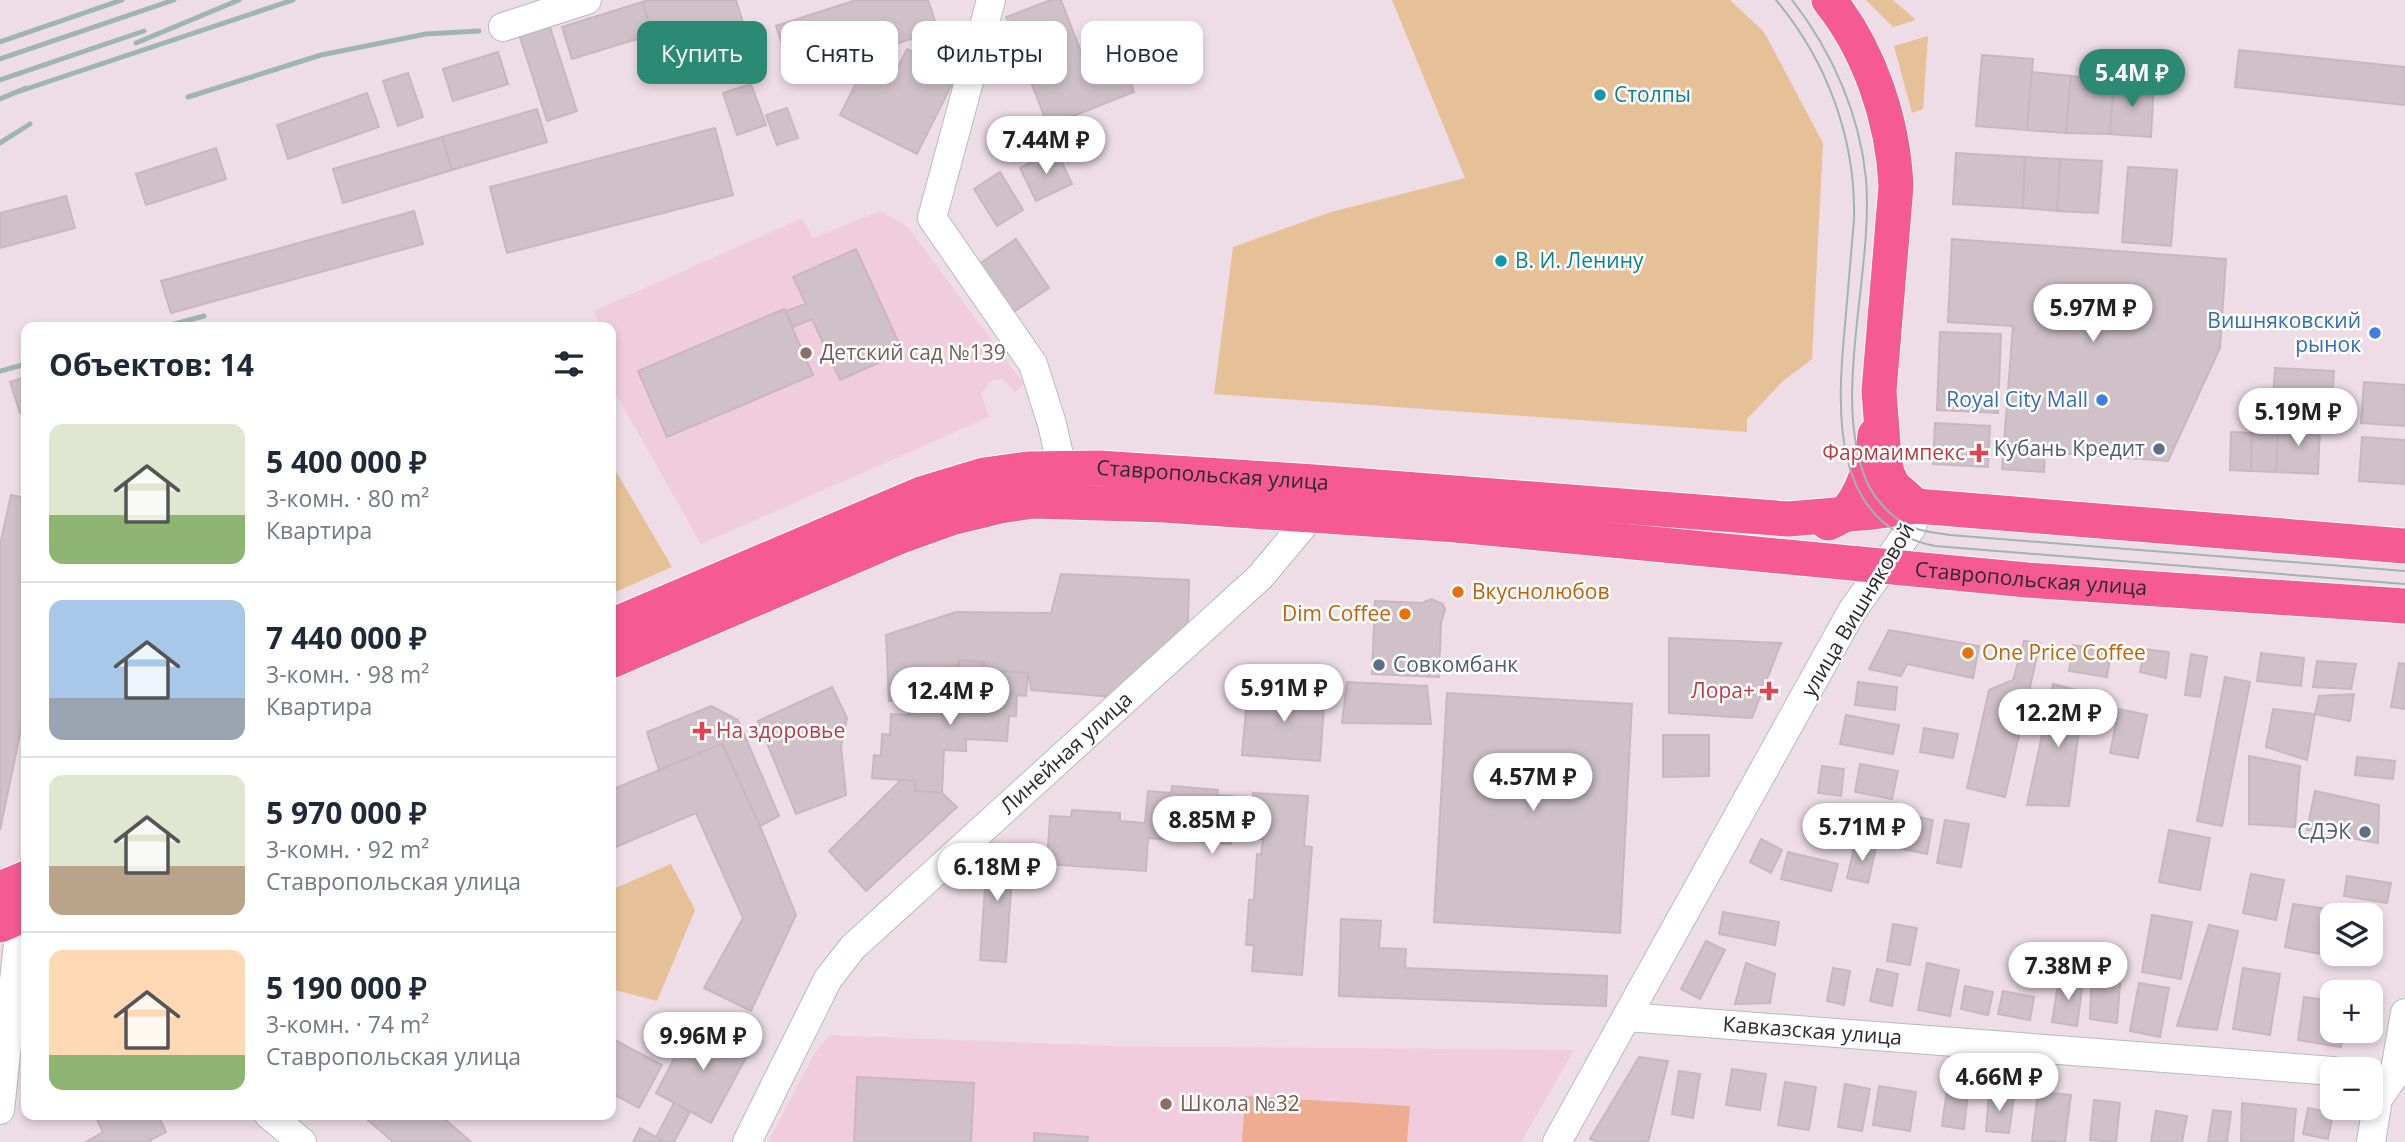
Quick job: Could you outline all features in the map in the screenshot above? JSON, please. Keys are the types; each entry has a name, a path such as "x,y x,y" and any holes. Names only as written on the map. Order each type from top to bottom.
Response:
{"main road":[{"name":"улица Вишняковой","path":"1829,0 1841,15 1874,82 1885,115 1894,158 1896,186 1879,391 1887,472 1893,486 1916,506"},
{"path":"1843,515 1854,501 1871,458 1879,391"},
{"name":"Ставропольская улица","path":"616,624 921,494 984,475 1028,469 1113,469 1314,482 1788,519 1916,506 2405,546"},
{"name":"Ставропольская улица","path":"616,659 901,536 951,518 1033,501 1312,515 1574,535 1885,568 2405,606"},
{"name":"Ставропольская улица","path":"1574,535 1727,537 1788,534 1824,525 1843,515"}],"street":[{"path":"503,27 586,0"},
{"path":"991,0 932,218 1033,364 1052,424 1062,468"},
{"name":"улица Вишняковой","path":"1558,1142 1852,611 1912,527 1916,506"},
{"name":"Линейная улица","path":"747,1142 828,979 853,947 1260,577 1312,515"},
{"path":"0,1110 15,905"},
{"path":"2371,1142 2378,1099 2390,1075 2405,1013"},
{"name":"Кавказская улица","path":"1628,1017 2320,1070"},
{"path":"275,1120 302,1142"}],"shaded area":[{"path":"1392,0 1730,0 1764,32 1823,143 1812,359 1783,381 1747,419 1747,432 1214,394 1233,247 1331,212 1465,178"},
{"path":"1866,0 1893,0 1916,20 1893,27"},
{"path":"1928,36 1923,109 1912,113 1894,46"},
{"name":"Детский сад №139","path":"880,211 908,227 1024,384 1015,392 1003,379 991,381 981,393 989,417 701,544 616,394 616,322 598,322 594,311 802,218 813,238"},
{"path":"616,472 672,567 616,592"},
{"path":"671,864 695,910 657,1001 616,990 616,888"},
{"name":"Школа №32","path":"830,1035 1109,1046 1574,1050 1521,1142 768,1142 816,1051"},
{"path":"1245,1096 1410,1106 1407,1142 1242,1142"}],"building":[{"path":"736,0 742,21 648,21 642,2"},
{"path":"856,0 928,0 935,21 912,21 912,39 898,43 898,21 791,21"},
{"path":"1051,0 1061,0 1081,52 1081,84 1131,84 1134,92 1048,126 1032,84 1067,84 1067,21 1008,21 1006,17"},
{"path":"642,2 649,21 637,21 637,39 572,59 562,27"},
{"path":"549,24 577,111 547,121 519,34"},
{"path":"781,24 781,41 776,26"},
{"path":"907,49 912,52 912,84 952,84 917,154 840,115 856,84 898,84 898,67"},
{"path":"2239,50 2405,67 2405,105 2235,87"},
{"path":"498,52 508,84 453,101 443,69"},
{"path":"1982,55 2033,59 2027,130 1976,126"},
{"path":"2032,72 2071,76 2066,133 2027,130"},
{"path":"408,73 423,117 398,126 383,81"},
{"path":"2071,76 2114,81 2110,134 2066,133"},
{"path":"2114,81 2154,83 2151,137 2110,134"},
{"path":"751,84 766,125 737,135 723,93"},
{"path":"367,93 379,127 288,159 277,125"},
{"path":"787,108 798,138 777,145 766,115"},
{"path":"537,109 547,142 452,170 442,137"},
{"path":"715,128 733,195 507,253 490,187"},
{"path":"442,137 452,170 343,203 333,169"},
{"path":"216,148 226,179 146,205 136,174"},
{"path":"1056,150 1072,184 1036,201 1020,168"},
{"path":"1956,153 2025,157 2023,208 1953,204"},
{"path":"2025,157 2060,159 2057,211 2023,208"},
{"path":"2060,159 2102,161 2098,213 2057,211"},
{"path":"2128,167 2177,170 2171,246 2122,242"},
{"path":"1000,172 1023,210 997,226 974,189"},
{"path":"66,196 75,228 0,248 0,213"},
{"path":"414,211 423,244 171,313 161,281"},
{"path":"1016,239 1049,288 1009,315 976,266"},
{"name":"Royal City Mall","path":"1952,239 2226,259 2220,348 2168,461 2045,452 2044,472 2002,469 2013,326 1948,322"},
{"path":"856,249 903,352 840,380 812,319 793,327 786,311 806,304 793,277"},
{"path":"784,309 813,375 667,437 638,371"},
{"path":"1940,332 2001,334 1998,413 1937,410"},
{"path":"2275,368 2334,371 2331,418 2272,415"},
{"path":"21,379 21,413 20,413 10,382"},
{"path":"2364,382 2405,385 2405,426 2361,423"},
{"path":"1935,423 1990,426 1988,467 1933,464"},
{"path":"2278,423 2320,425 2318,474 2276,472"},
{"path":"2231,432 2252,433 2251,471 2230,470"},
{"path":"2252,433 2278,433 2276,472 2251,471"},
{"path":"2362,437 2405,440 2405,484 2359,481"},
{"path":"11,495 21,497 21,729 0,830 0,545"},
{"path":"1061,574 1189,580 1188,623 1113,697 1031,690 1028,673 983,670 984,662 959,660 956,689 889,701 886,635 956,612 1051,613"},
{"path":"1431,599 1443,604 1445,610 1441,623 1439,677 1372,674 1375,601 1422,603"},
{"path":"1889,630 1979,646 1973,678 1907,664 1901,676 1869,669"},
{"path":"1669,638 1781,643 1752,718 1669,713"},
{"path":"2024,641 2040,643 2005,797 1967,788 1989,690 2013,680"},
{"path":"2073,645 2111,651 2107,677 2069,671"},
{"path":"2144,649 2169,652 2166,678 2140,672"},
{"path":"2261,653 2304,658 2301,686 2257,681"},
{"path":"2191,654 2207,657 2200,697 2185,695"},
{"path":"959,660 984,662 983,670 1028,673 1026,696 1017,695 1016,716 1009,716 1007,741 966,739 966,751 944,750 942,793 915,791 915,781 872,778 874,755 881,756 882,734 890,735 891,714 909,715 909,710 933,712 933,707 963,708 964,690 956,689"},
{"path":"2317,661 2356,664 2351,689 2313,687"},
{"path":"2399,663 2405,664 2405,709 2391,707"},
{"path":"2225,677 2250,682 2222,826 2197,821"},
{"path":"1347,682 1427,686 1431,724 1342,723"},
{"path":"1858,682 1897,687 1895,710 1855,705"},
{"path":"2053,684 2084,692 2069,806 2027,805"},
{"path":"832,687 847,718 841,747 846,795 796,814 758,721"},
{"path":"1248,687 1325,693 1320,761 1242,755"},
{"path":"1447,693 1632,704 1620,933 1434,922"},
{"path":"2354,694 2350,721 2315,714 2319,696"},
{"path":"711,706 738,720 779,816 760,826 722,744 659,770 647,732"},
{"path":"2119,709 2147,715 2138,758 2110,753"},
{"path":"2273,709 2315,714 2307,760 2266,747"},
{"path":"1846,715 1899,725 1893,754 1840,744"},
{"path":"1924,728 1958,734 1953,758 1920,752"},
{"path":"1663,735 1709,735 1709,776 1663,777"},
{"path":"722,744 760,826 796,915 751,1011 704,988 743,918 696,813 616,847 616,788"},
{"path":"2249,756 2300,766 2295,827 2249,824"},
{"path":"2357,757 2395,761 2393,779 2355,775"},
{"path":"1860,764 1898,771 1892,799 1855,792"},
{"path":"1822,766 1844,769 1841,796 1818,793"},
{"path":"901,780 915,781 915,791 942,793 957,807 866,891 829,851"},
{"path":"1172,786 1218,790 1217,795 1253,798 1253,793 1308,796 1304,846 1312,847 1302,975 1252,971 1254,945 1246,945 1249,900 1254,900 1257,854 1261,855 1263,839 1232,836 1231,844 1148,838 1146,871 1047,864 1050,816 1071,817 1072,810 1120,813 1120,821 1145,823 1148,791 1171,793"},
{"path":"2315,791 2379,805 2378,843 2307,830"},
{"path":"1900,813 1933,820 1927,854 1893,847"},
{"path":"1945,820 1969,824 1961,867 1937,863"},
{"path":"2169,830 2210,838 2200,890 2159,882"},
{"path":"1761,839 1782,850 1771,873 1750,862"},
{"path":"1855,844 1876,848 1868,883 1847,878"},
{"path":"988,845 1014,847 1006,962 980,960"},
{"path":"1788,852 1838,864 1831,891 1781,879"},
{"path":"2251,874 2284,880 2276,920 2243,913"},
{"path":"2347,876 2391,883 2387,903 2344,896"},
{"path":"2293,904 2320,908 2320,954 2285,947"},
{"path":"1723,912 1779,922 1775,945 1719,934"},
{"path":"2152,915 2192,922 2181,979 2142,972"},
{"path":"1341,919 1381,921 1379,948 1406,949 1405,968 1607,976 1606,1006 1339,996"},
{"path":"1893,924 1917,928 1910,965 1887,961"},
{"path":"2209,925 2238,931 2217,1030 2177,1026"},
{"path":"1706,941 1725,950 1700,999 1681,989"},
{"path":"1746,963 1775,974 1770,1003 1735,1004"},
{"path":"1927,963 1959,970 1950,1016 1918,1010"},
{"path":"2092,967 2121,972 2117,1023 2090,1019"},
{"path":"1833,968 1850,971 1844,1005 1827,1001"},
{"path":"2243,968 2280,974 2270,1035 2233,1029"},
{"path":"1877,969 1898,974 1892,1006 1870,1001"},
{"path":"2059,978 2083,982 2077,1026 2052,1022"},
{"path":"2139,983 2169,988 2160,1037 2130,1031"},
{"path":"1965,986 1993,992 1988,1015 1961,1009"},
{"path":"2003,991 2034,997 2030,1020 1998,1014"},
{"path":"2304,997 2320,999 2320,1043 2342,1043 2341,1047 2298,1040"},
{"path":"694,1021 750,1050 711,1123 656,1093"},
{"path":"616,1041 662,1065 639,1108 616,1096"},
{"path":"1639,1057 1668,1061 1648,1142 1599,1142 1590,1139"},
{"path":"1732,1069 1766,1074 1760,1110 1726,1105"},
{"path":"1679,1071 1700,1074 1693,1118 1672,1114"},
{"path":"857,1077 974,1083 971,1142 854,1142"},
{"path":"1785,1082 1816,1087 1809,1130 1778,1125"},
{"path":"1845,1084 1870,1089 1862,1131 1838,1127"},
{"path":"1879,1086 1916,1092 1910,1131 1873,1125"},
{"path":"1947,1090 1968,1092 1964,1129 1942,1126"},
{"path":"2038,1092 2071,1095 2065,1142 2032,1141"},
{"path":"1989,1093 2014,1097 2009,1133 1986,1131"},
{"path":"2094,1100 2120,1103 2116,1142 2090,1140"},
{"path":"674,1103 690,1112 674,1142 665,1142 656,1137"},
{"path":"2242,1103 2296,1109 2293,1142 2241,1142"},
{"path":"2308,1108 2320,1110 2320,1120 2332,1120 2328,1139 2303,1134"},
{"path":"2213,1110 2231,1112 2227,1142 2208,1142"},
{"path":"2156,1111 2187,1116 2182,1142 2151,1142"},
{"path":"97,1120 160,1120 166,1132 150,1140 151,1142 86,1142 103,1132"},
{"path":"368,1120 446,1120 471,1142 393,1142"},
{"path":"640,1128 656,1137 665,1142 633,1142"},
{"path":"1034,1133 1088,1137 1087,1142 1034,1142"}],"tram line":[{"path":"1776,0 1794,24 1824,75 1844,131 1850,160 1854,219 1842,358 1842,426 1847,459 1858,489 1875,514 1900,534 1935,546 2405,584"},
{"path":"1792,0 1820,40 1842,85 1858,131 1863,155 1867,215 1852,410 1856,446 1866,480 1878,501 1902,522 1914,528 1950,535 2405,571"}],"railway":[{"path":"0,42 122,0"},
{"path":"0,59 174,0"},
{"path":"136,43 239,0"},
{"path":"17,92 293,0"},
{"path":"0,80 144,31"},
{"path":"188,97 321,55 426,34 479,31"},
{"path":"0,99 26,88"},
{"path":"0,143 30,124"},
{"path":"182,322 204,316"},
{"path":"0,371 21,365"}],"place":[{"name":"Столпы","path":"1600,95"},
{"name":"В. И. Ленину","path":"1501,261"},
{"name":"Вишняковский рынок","path":"2375,333"},
{"name":"Детский сад №139","path":"806,353"},
{"name":"Royal City Mall","path":"2102,400"},
{"name":"Кубань Кредит","path":"2159,449"},
{"name":"Фармаимпекс","path":"1979,453"},
{"name":"Вкуснолюбов","path":"1458,592"},
{"name":"Dim Coffee","path":"1405,614"},
{"name":"One Price Coffee","path":"1968,653"},
{"name":"Совкомбанк","path":"1379,665"},
{"name":"Лора+","path":"1769,691"},
{"name":"На здоровье","path":"702,731"},
{"name":"СДЭК","path":"2365,832"},
{"name":"Школа №32","path":"1166,1104"}]}
